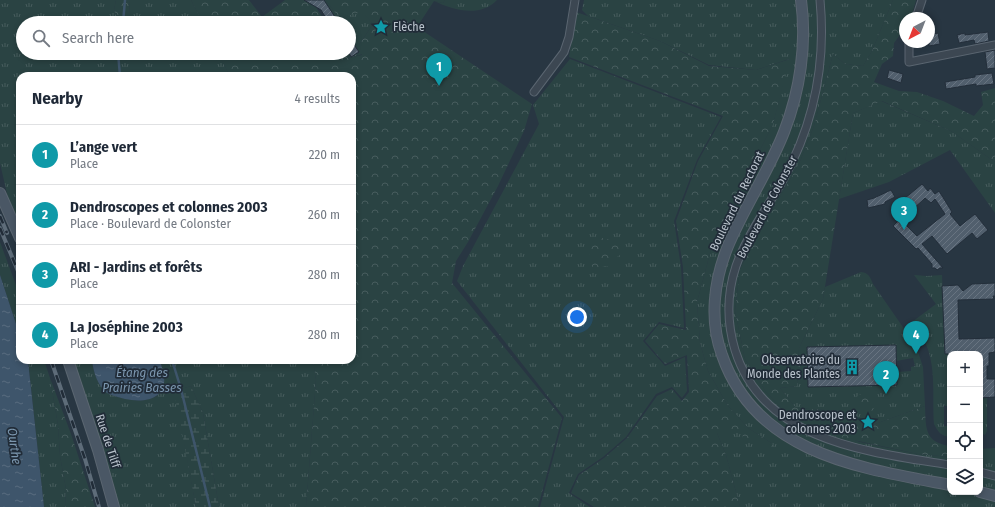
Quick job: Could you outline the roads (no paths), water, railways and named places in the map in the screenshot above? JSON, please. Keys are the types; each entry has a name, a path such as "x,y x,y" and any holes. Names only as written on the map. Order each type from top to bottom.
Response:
{"main road":[{"name":"Boulevard du Rectorat","path":"800,0 803,32 802,55 800,73 790,114 774,153 732,235 719,272 714,311 720,350 732,380 751,406 774,427 790,438 822,454 867,469 947,484"},
{"path":"0,187 2,196 16,229"},
{"name":"Rue de Tilff","path":"69,364 98,450 114,507"},
{"path":"983,493 995,496"}],"street":[{"path":"534,92 564,52 569,36 575,0"},
{"name":"Boulevard de Colonster","path":"820,0 822,23 821,52 814,104 800,144 791,164 746,244 736,266 731,285 729,314 737,357 743,370 758,393 774,409 800,427 819,437 845,445 898,457 947,465"},
{"path":"918,12 922,0"},
{"path":"908,48 909,62 995,45"},
{"path":"983,473 995,476"}],"water":[{"name":"Ourthe","path":"0,275 16,324 16,364 28,364 44,507 0,507"},
{"name":"Étang des Prairies Basses","path":"93,364 161,364 164,375 164,383 162,390 153,398 146,400 125,399 107,393 101,387"}],"waterway":[{"path":"124,16 125,0"},
{"path":"119,60 120,72"},
{"path":"173,364 181,389 210,507"}],"railway":[{"path":"0,216 7,233"},
{"path":"0,228 16,266"},
{"path":"52,364 85,459 99,507"}],"place":[{"name":"Flèche","path":"381,27"},
{"name":"L’ange vert","path":"439,86"},
{"name":"ARI - Jardins et forêts","path":"904,230"},
{"name":"La Joséphine 2003","path":"916,354"},
{"name":"Observatoire du Monde des Plantes","path":"852,367"},
{"name":"Dendroscopes et colonnes 2003","path":"886,394"},
{"name":"Dendroscope et colonnes 2003","path":"868,422"}]}
